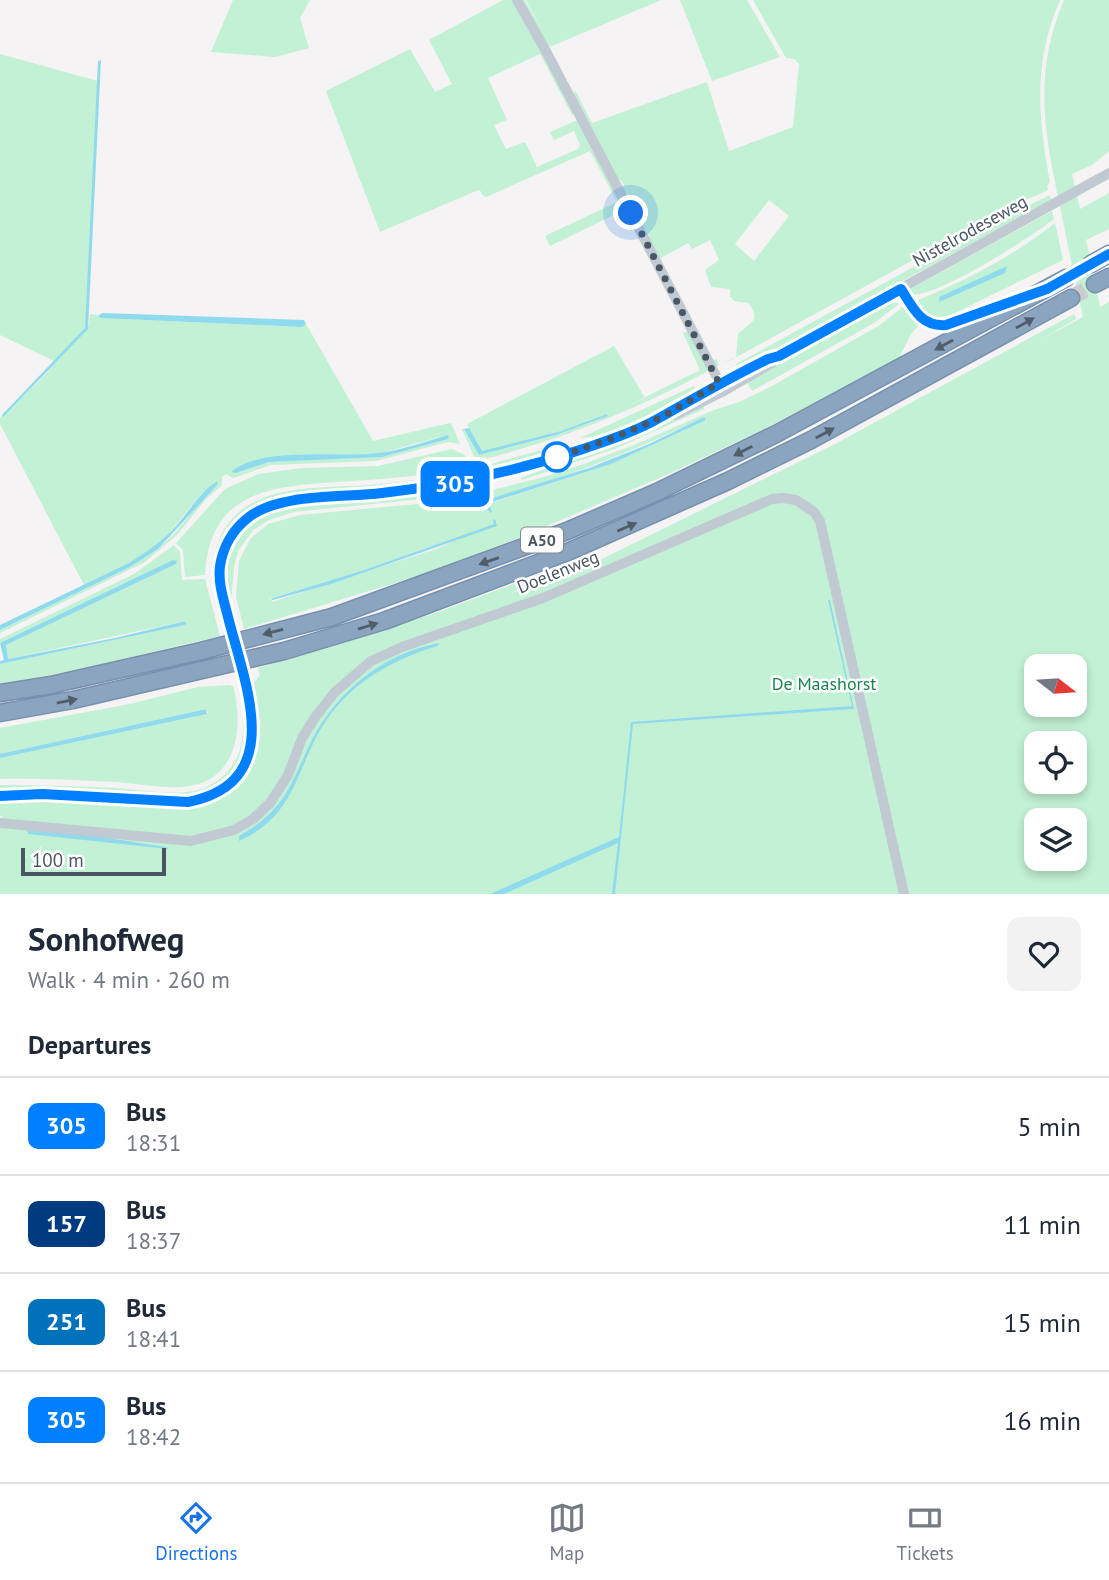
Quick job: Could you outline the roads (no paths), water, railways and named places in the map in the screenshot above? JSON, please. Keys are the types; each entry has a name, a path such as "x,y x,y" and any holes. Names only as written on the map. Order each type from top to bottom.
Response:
{"highway":[{"path":"1091,264 1109,254"},
{"name":"A50","path":"0,694 201,651 332,617 555,536 754,446 1066,278"},
{"name":"A50","path":"0,713 110,692 284,651 384,621 570,551 729,481 811,440 1070,298"}],"street":[{"path":"517,0 547,52 722,387"},
{"name":"Nistelrodeseweg","path":"0,796 42,794 188,802 207,798 229,785 247,761 254,732 251,705 220,582 222,557 236,529 259,510 289,501 444,485 514,470 674,415 722,387 770,365 779,356 1109,173"},
{"name":"Doelenweg","path":"0,823 191,841 234,830 253,819 270,803 288,775 302,738 316,716 335,692 371,661 402,646 543,598 760,503 783,498 805,505 820,521 904,894"}],"water":[{"path":"101,60 88,329 3,417 85,328 98,61"},
{"path":"1007,266 1005,273 939,302 939,297"},
{"path":"102,313 304,320 306,324 302,327 101,318 98,316"},
{"path":"607,414 608,416 556,435 479,455 464,429 469,428 482,451 561,431"},
{"path":"704,417 706,420 611,464 489,503 490,513 485,505 453,510 589,468 649,444"},
{"path":"447,435 448,439 382,457 269,462 236,473 231,472 244,464 261,459 379,453"},
{"path":"217,481 218,484 158,549 130,567 0,630 0,625 129,563 148,550 171,531 200,496"},
{"path":"495,519 497,526 331,584 269,601 494,524"},
{"path":"173,560 177,561 176,564 6,645 8,659 181,622 186,622 185,625 0,664 0,661 4,660 0,643"},
{"path":"828,600 854,709 633,724 615,894 612,894 618,843 504,894 490,894 619,837 631,722 852,706"},
{"path":"440,643 390,665 350,693 328,718 317,736 285,803 259,830 239,841 239,836 265,818 282,800 317,730 344,695 378,667 398,656"},
{"path":"206,710 207,714 0,758 0,754"},
{"path":"27,830 89,835 168,849 28,834"}],"tunnel":[{"path":"1066,278 1091,264"},
{"path":"1071,298 1095,284"}],"park label":[{"name":"De Maashorst","path":"824,684"}]}
